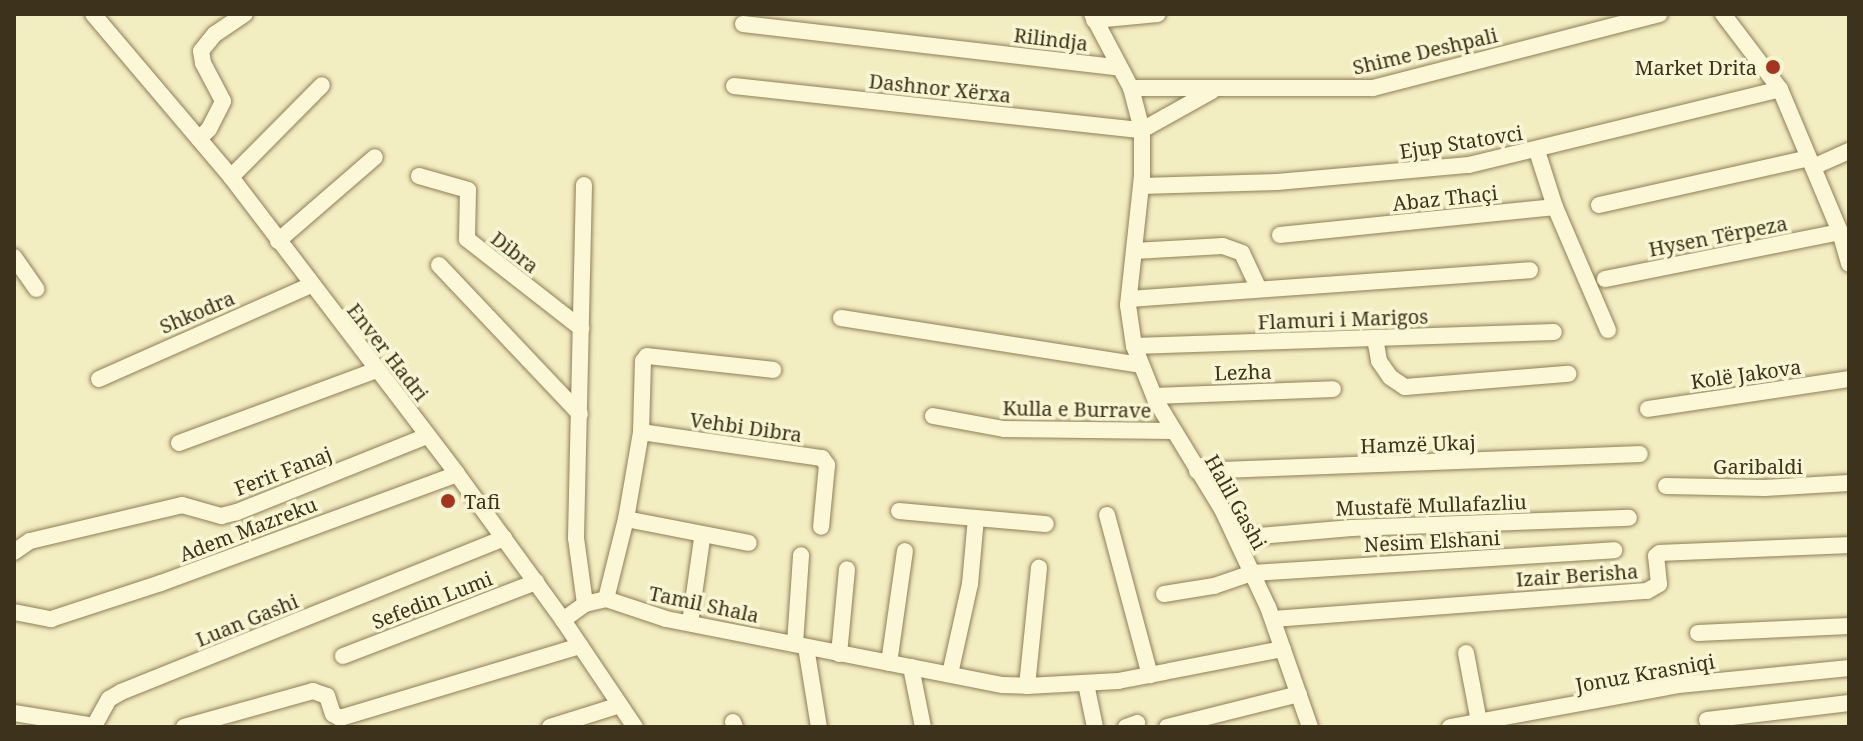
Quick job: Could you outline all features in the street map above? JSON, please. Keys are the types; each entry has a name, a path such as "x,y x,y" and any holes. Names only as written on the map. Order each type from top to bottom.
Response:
{"street":[{"name":"Enver Hadri","path":"93,14 231,177 457,474 563,620 635,727"},
{"path":"199,139 215,119 223,101 203,63 201,51 215,34 245,14"},
{"path":"1093,17 1158,14"},
{"name":"Shime Deshpali","path":"1131,88 1213,91 1373,88 1660,14"},
{"path":"1723,14 1780,89 1840,232 1849,264"},
{"name":"Halil Gashi","path":"1093,17 1117,67 1131,88 1142,130 1141,186 1129,299 1134,346 1154,396 1236,538 1273,619 1310,727"},
{"name":"Rilindja","path":"743,24 1117,67"},
{"path":"231,177 322,85"},
{"name":"Dashnor Xërxa","path":"734,86 1142,130"},
{"name":"Ejup Statovci","path":"1141,186 1183,187 1469,165 1537,151 1780,89"},
{"path":"1142,130 1213,91"},
{"path":"1537,151 1555,207 1608,330"},
{"path":"1599,205 1811,162 1849,151"},
{"path":"278,241 375,157"},
{"name":"Dibra","path":"419,176 468,190 467,239 581,328"},
{"path":"584,185 576,538 585,604"},
{"name":"Abaz Thaçi","path":"1280,235 1555,207"},
{"name":"Hysen Tërpeza","path":"1605,279 1840,232"},
{"path":"1134,251 1223,246 1242,253 1258,288"},
{"path":"14,257 36,289"},
{"path":"439,265 580,414"},
{"path":"1129,299 1530,270"},
{"name":"Shkodra","path":"99,379 138,359 311,285"},
{"path":"841,318 1140,365"},
{"name":"Flamuri i Marigos","path":"1134,346 1554,332"},
{"path":"1375,338 1379,361 1390,377 1405,387 1568,374"},
{"path":"563,620 585,604 606,599 626,519 641,432 643,361 647,356 773,370"},
{"path":"179,443 376,370"},
{"name":"Kolë Jakova","path":"1648,409 1849,379"},
{"name":"Lezha","path":"1154,396 1333,389"},
{"name":"Kulla e Burrave","path":"933,416 1004,429 1173,431"},
{"name":"Vehbi Dibra","path":"641,432 822,458 827,465 821,527"},
{"name":"Ferit Fanaj","path":"14,552 30,541 182,505 221,516 237,512 427,436"},
{"name":"Hamzë Ukaj","path":"1197,471 1640,454"},
{"name":"Adem Mazreku","path":"14,612 51,619 161,583 457,474"},
{"name":"Garibaldi","path":"1666,486 1765,488 1849,483"},
{"path":"899,511 1046,524"},
{"path":"1107,515 1150,675"},
{"path":"950,674 970,584 976,518"},
{"name":"Mustafë Mullafazliu","path":"1236,538 1325,529 1629,518"},
{"path":"626,519 749,543"},
{"name":"Luan Gashi","path":"14,713 94,726 109,699 121,692 504,538"},
{"path":"690,623 702,539"},
{"name":"Izair Berisha","path":"1273,619 1647,591 1659,584 1656,556 1660,553 1849,545"},
{"name":"Nesim Elshani","path":"1164,594 1214,586 1252,573 1614,550"},
{"path":"889,663 905,551"},
{"path":"801,555 801,646 819,727"},
{"path":"1027,686 1039,568"},
{"path":"839,654 847,569"},
{"name":"Sefedin Lumi","path":"343,656 536,582"},
{"name":"Tamil Shala","path":"606,599 637,611 839,654 1027,686 1086,684 1150,675 1283,649"},
{"path":"1698,633 1849,626"},
{"path":"184,727 313,691 327,696 333,714 340,718 580,646"},
{"path":"1466,653 1479,722"},
{"path":"911,667 923,727"},
{"name":"Jonuz Krasniqi","path":"1450,727 1679,685 1849,668"},
{"path":"1086,684 1095,727"},
{"path":"1167,727 1299,694"},
{"path":"1707,720 1849,703"},
{"path":"550,727 620,705"}],"place":[{"name":"Market Drita","path":"1773,67"},
{"name":"Tafi","path":"448,501"}]}
